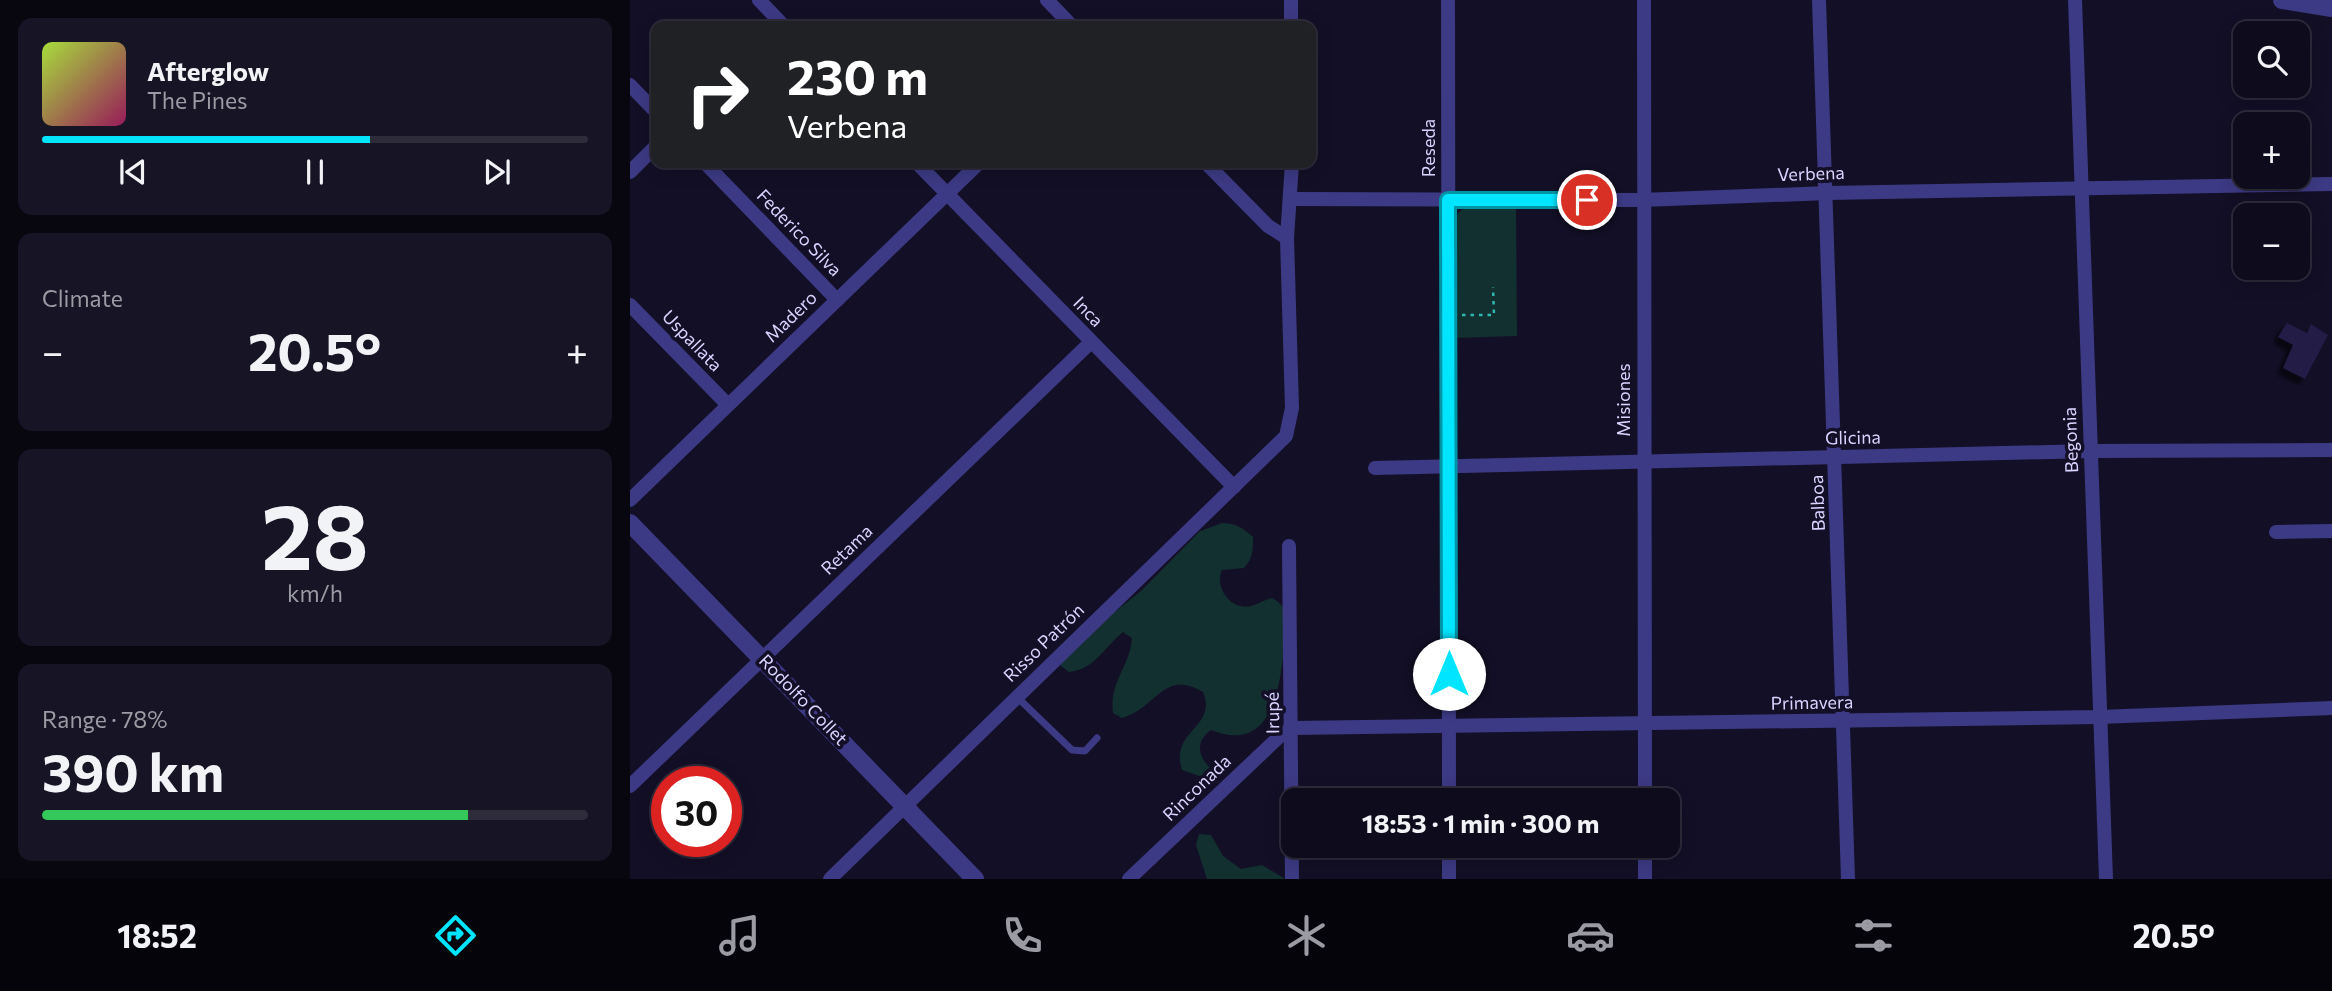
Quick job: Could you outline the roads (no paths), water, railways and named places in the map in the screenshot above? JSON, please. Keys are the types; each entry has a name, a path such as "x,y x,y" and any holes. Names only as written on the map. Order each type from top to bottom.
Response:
{"street":[{"path":"759,0 778,21"},
{"path":"1047,0 1067,21"},
{"path":"1291,0 1291,21"},
{"name":"Reseda","path":"1448,0 1449,788"},
{"name":"Misiones","path":"1644,0 1644,788"},
{"name":"Balboa","path":"1819,0 1828,193 1848,879"},
{"name":"Begonia","path":"2075,0 2106,879"},
{"path":"2282,0 2332,8"},
{"path":"630,85 651,107"},
{"path":"630,172 651,151"},
{"name":"Federico Silva","path":"710,168 837,300"},
{"name":"Inca","path":"922,168 1234,487"},
{"name":"Madero","path":"630,500 974,168"},
{"path":"1211,168 1268,226 1287,238 1292,199 1292,168"},
{"name":"Verbena","path":"1292,199 1642,200 1828,193 2332,184"},
{"name":"Risso Patrón","path":"830,879 1286,436 1292,408 1287,238"},
{"name":"Uspallata","path":"630,305 727,404"},
{"name":"Retama","path":"630,786 1091,342"},
{"name":"Glicina","path":"1375,468 2090,451 2332,450"},
{"name":"Rodolfo Collet","path":"630,523 763,657 975,879"},
{"path":"2276,532 2332,531"},
{"name":"Irupé","path":"1289,546 1292,879"},
{"name":"Primavera","path":"1292,728 1843,722 2099,717 2332,708"},
{"name":"Rinconada","path":"1129,879 1281,735 1292,728"},
{"path":"1448,858 1448,879"},
{"path":"1645,858 1645,879"}],"lane":[{"path":"1017,696 1072,750 1085,751 1097,738"}]}
